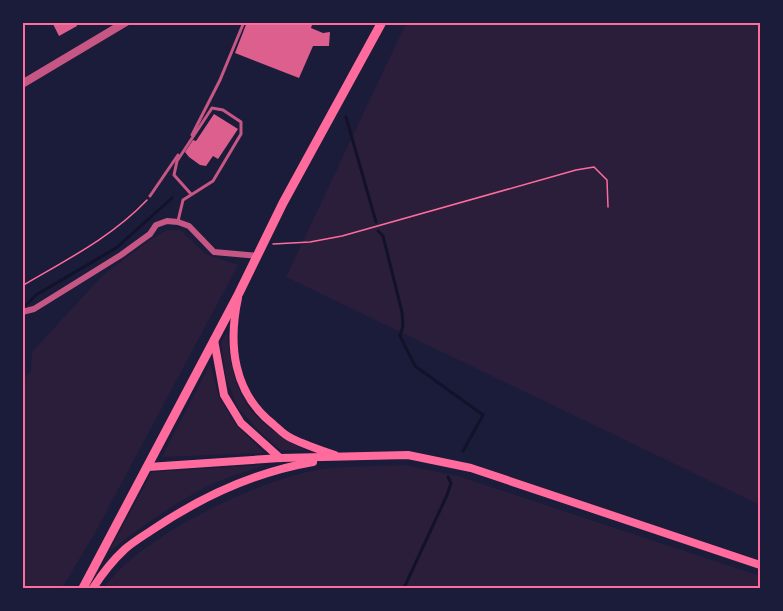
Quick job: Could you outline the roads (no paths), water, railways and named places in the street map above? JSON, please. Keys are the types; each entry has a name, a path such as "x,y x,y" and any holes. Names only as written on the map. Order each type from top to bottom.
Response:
{"main road":[{"path":"82,588 148,467 258,256 283,203 382,22"},
{"path":"239,292 233,322 233,350 238,377 248,397 264,418 289,437 341,457"},
{"path":"213,340 224,395 241,423 280,458"},
{"path":"148,467 280,458 408,455 471,468 760,565"},
{"path":"93,588 104,571 126,548 224,489 290,466 341,457"}],"street":[{"path":"22,84 121,24"},
{"path":"22,312 34,309 121,255 150,234 156,225 167,221 189,226 214,252 258,256"}],"lane":[{"path":"150,196 192,134 220,80 244,22"},
{"path":"178,222 183,200 213,181 241,134 240,122 223,110 212,108 177,161 174,176 191,194"}],"waterway":[{"path":"346,117 376,222"},
{"path":"24,307 36,295 116,248 172,198"},
{"path":"378,231 383,236 402,312 403,326 400,336 415,366 483,415 463,451"},
{"path":"404,588 447,495 451,483 448,477"}]}
